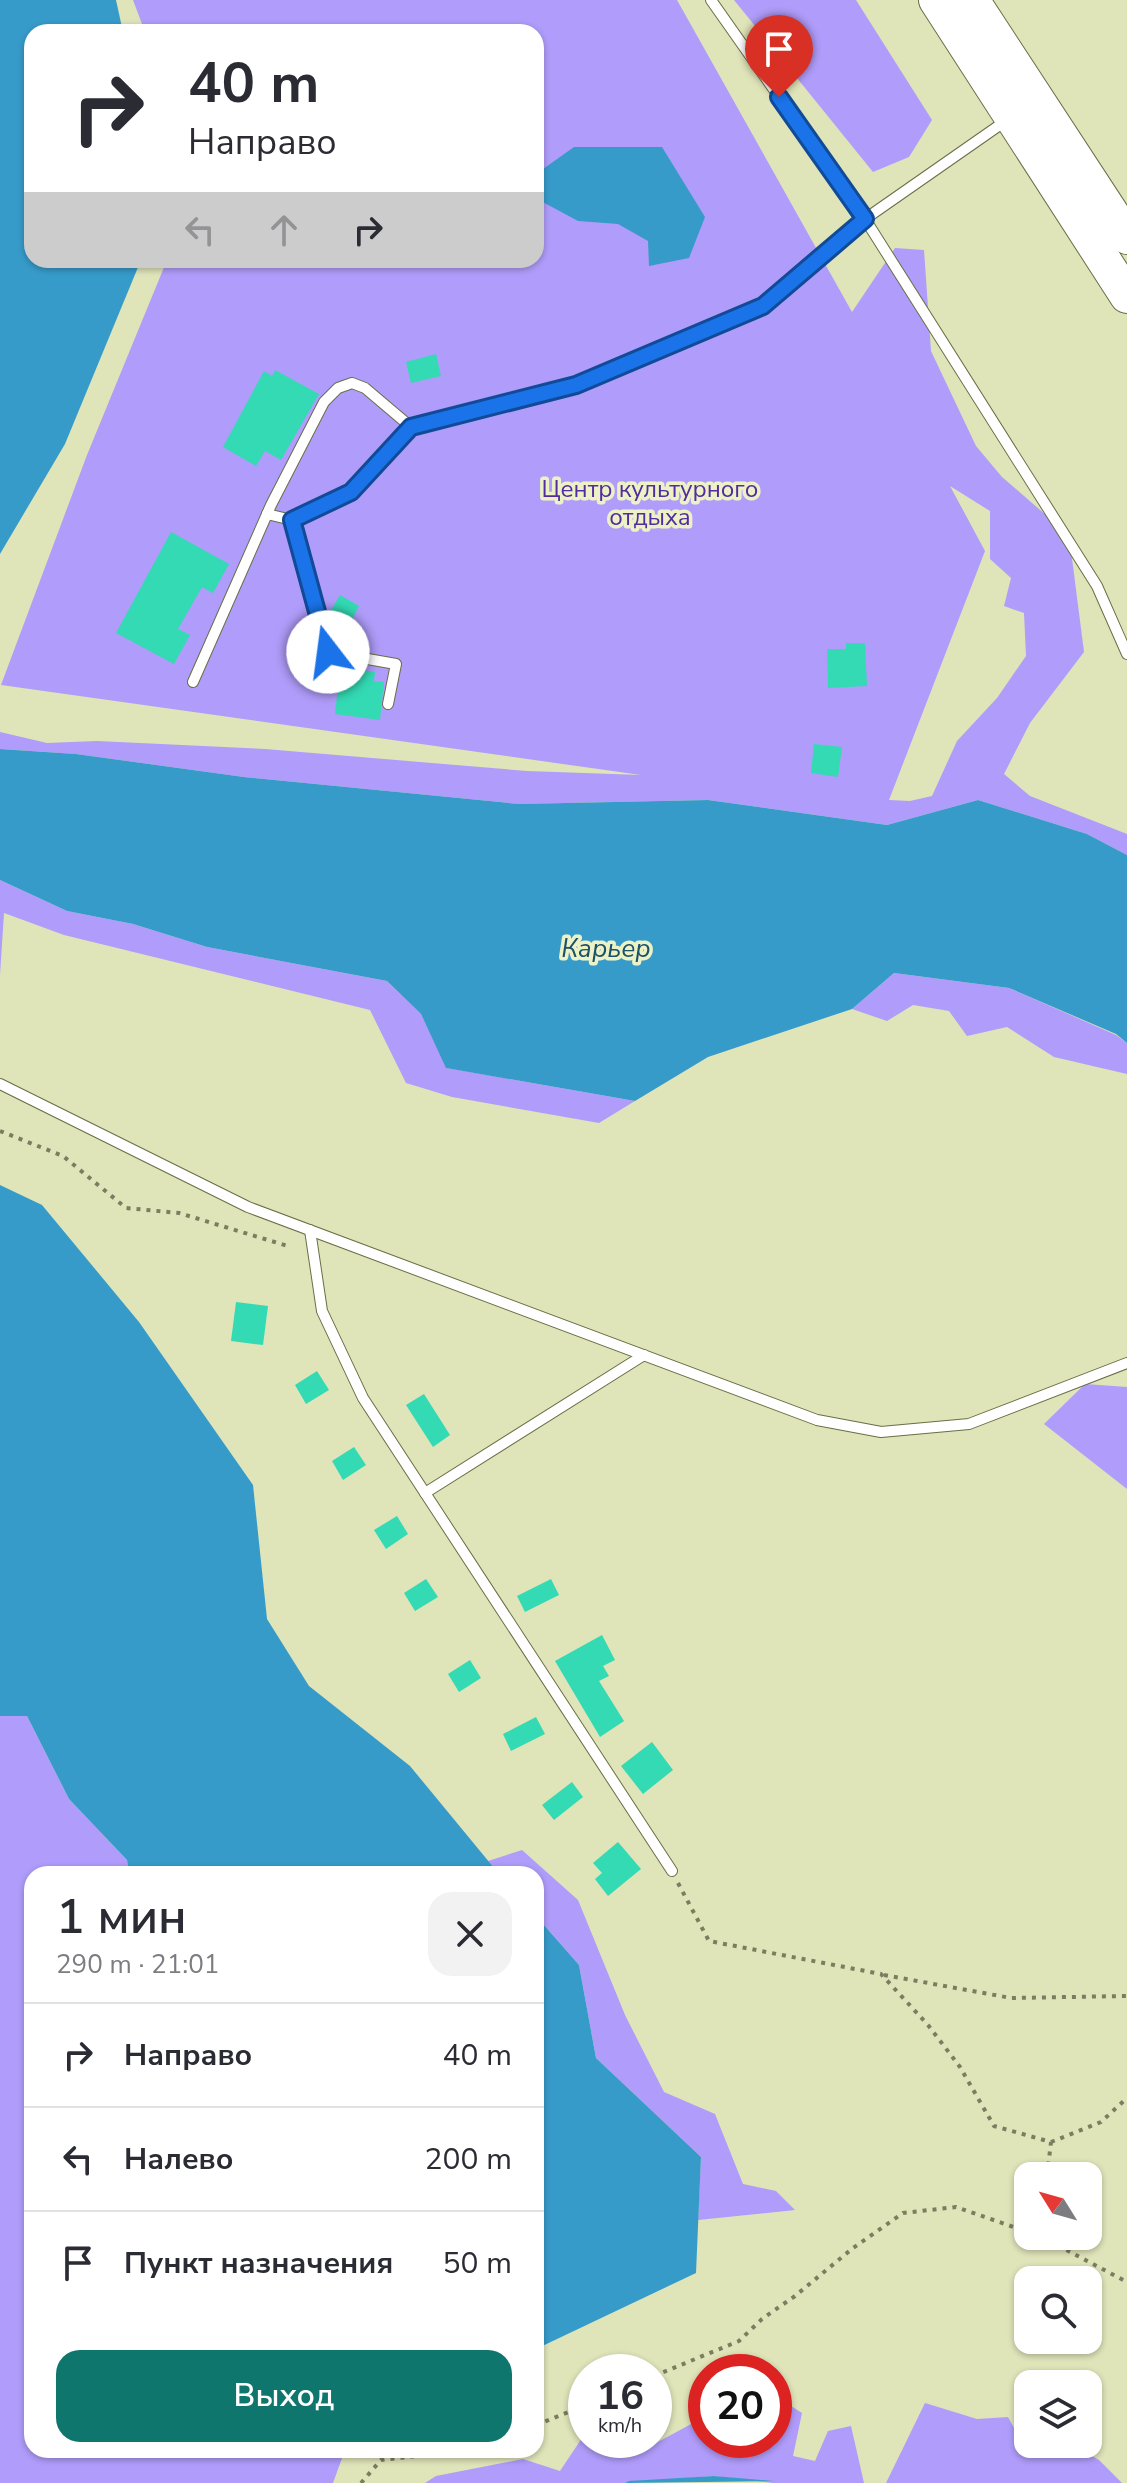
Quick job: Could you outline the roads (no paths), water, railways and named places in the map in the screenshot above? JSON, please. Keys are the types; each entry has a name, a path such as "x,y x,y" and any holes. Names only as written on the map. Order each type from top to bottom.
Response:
{"highway":[{"path":"936,0 1127,296"},
{"path":"972,0 1127,237"}],"lane":[{"path":"711,0 865,219 1097,586 1127,654"},
{"path":"267,514 292,520 351,492 411,427 576,385 763,306 865,219 1010,118"},
{"path":"193,682 267,514 324,402 338,388 352,383 365,388 411,427"},
{"path":"292,520 328,652 396,664 388,704"},
{"path":"0,1084 248,1207 817,1420 881,1432 969,1424 1127,1363"},
{"path":"310,1230 322,1311 363,1398 672,1871"},
{"path":"425,1493 644,1355"}],"water":[{"path":"0,0 116,0 121,24 24,24 24,268 138,268 65,444 0,554"},
{"path":"574,147 662,147 705,217 689,258 649,266 648,241 618,224 578,221 544,203 544,168"},
{"name":"Карьер","path":"0,749 76,754 244,777 519,804 708,800 887,825 978,800 1087,834 1127,855 1127,1043 1116,1034 1009,988 894,973 852,1009 708,1057 635,1101 446,1068 421,1014 387,981 207,947 133,924 67,911 0,880"},
{"path":"0,1185 42,1205 139,1322 253,1485 267,1619 309,1686 410,1766 492,1866 128,1866 127,1860 69,1799 27,1716 0,1716"},
{"path":"544,1925 579,1965 596,2058 701,2157 696,2273 544,2345"},
{"path":"714,2476 774,2481 625,2483 629,2481"}],"park label":[{"name":"Центр культурного отдыха","path":"650,503"}]}
